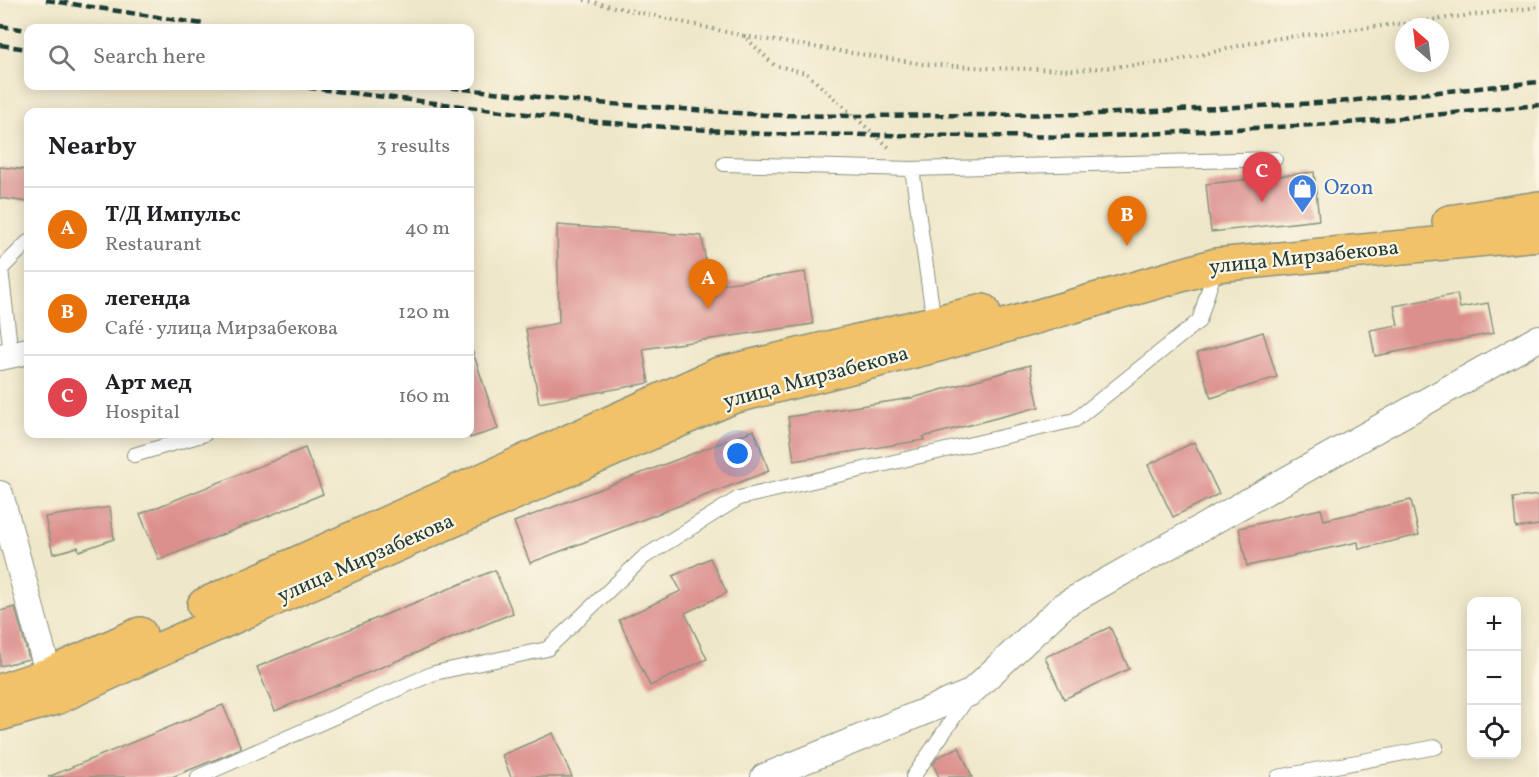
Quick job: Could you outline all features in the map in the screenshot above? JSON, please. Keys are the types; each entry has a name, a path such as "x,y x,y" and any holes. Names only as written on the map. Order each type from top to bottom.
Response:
{"main road":[{"name":"улица Мирзабекова","path":"0,714 52,686 147,655 732,397 936,334 1217,262 1539,208"},
{"name":"улица Мирзабекова","path":"1217,262 1539,234"},
{"name":"улица Мирзабекова","path":"0,691 52,686"}],"street":[{"path":"764,777 970,693 1064,606 1539,338"},
{"path":"0,494 52,686"}],"lane":[{"path":"724,164 912,169 1275,159"},
{"path":"912,169 936,334"},
{"path":"13,354 1,269 24,246"},
{"path":"198,777 434,673 547,649 644,557 739,498 1075,420 1199,321 1217,262"},
{"path":"134,455 191,438"},
{"path":"914,777 970,693"},
{"path":"1278,777 1436,747"}],"path":[{"path":"584,0 744,36 923,64 1076,70 1171,62 1264,40 1539,7"},
{"path":"744,36 774,65 806,73 912,169"}],"building":[{"path":"0,167 24,170 24,201 0,198"},
{"path":"1314,172 1319,220 1211,232 1206,184"},
{"path":"557,225 702,236 709,286 805,272 813,324 643,349 649,383 539,403 526,329 559,323"},
{"path":"1457,294 1460,308 1488,303 1494,333 1375,356 1370,330 1398,325 1394,306"},
{"path":"1263,332 1277,377 1211,398 1197,353"},
{"path":"474,355 498,429 474,437"},
{"path":"1030,365 1039,407 923,437 924,440 794,461 788,417 912,398"},
{"path":"754,430 769,471 530,563 514,522"},
{"path":"1194,442 1219,494 1173,517 1148,465"},
{"path":"305,448 323,494 159,560 140,514"},
{"path":"1539,495 1539,525 1516,528 1513,498"},
{"path":"1411,500 1419,535 1359,549 1358,542 1247,566 1239,528 1321,509 1324,520"},
{"path":"110,507 114,539 79,551 78,547 53,554 45,517"},
{"path":"710,558 727,593 685,613 707,659 650,686 619,620 681,591 673,576"},
{"path":"495,570 513,613 275,711 257,667"},
{"path":"15,607 29,659 0,666 0,611"},
{"path":"1110,627 1129,669 1064,699 1045,657"},
{"path":"223,705 241,748 224,756 172,777 48,777"},
{"path":"553,733 572,777 511,777 502,755"},
{"path":"959,747 972,777 939,777 933,764 938,757"}],"railway":[{"path":"46,0 203,24"},
{"path":"0,26 24,29"},
{"path":"0,45 24,48"},
{"path":"474,90 584,102 765,115 855,116 1096,114 1338,102 1539,82"},
{"path":"327,90 585,121 762,134 1093,137 1347,123 1539,105"}],"place":[{"name":"Арт мед","path":"1262,202"},
{"name":"Ozon","path":"1303,214"},
{"name":"легенда","path":"1127,246"},
{"name":"Т/Д Импульс","path":"708,309"}]}
